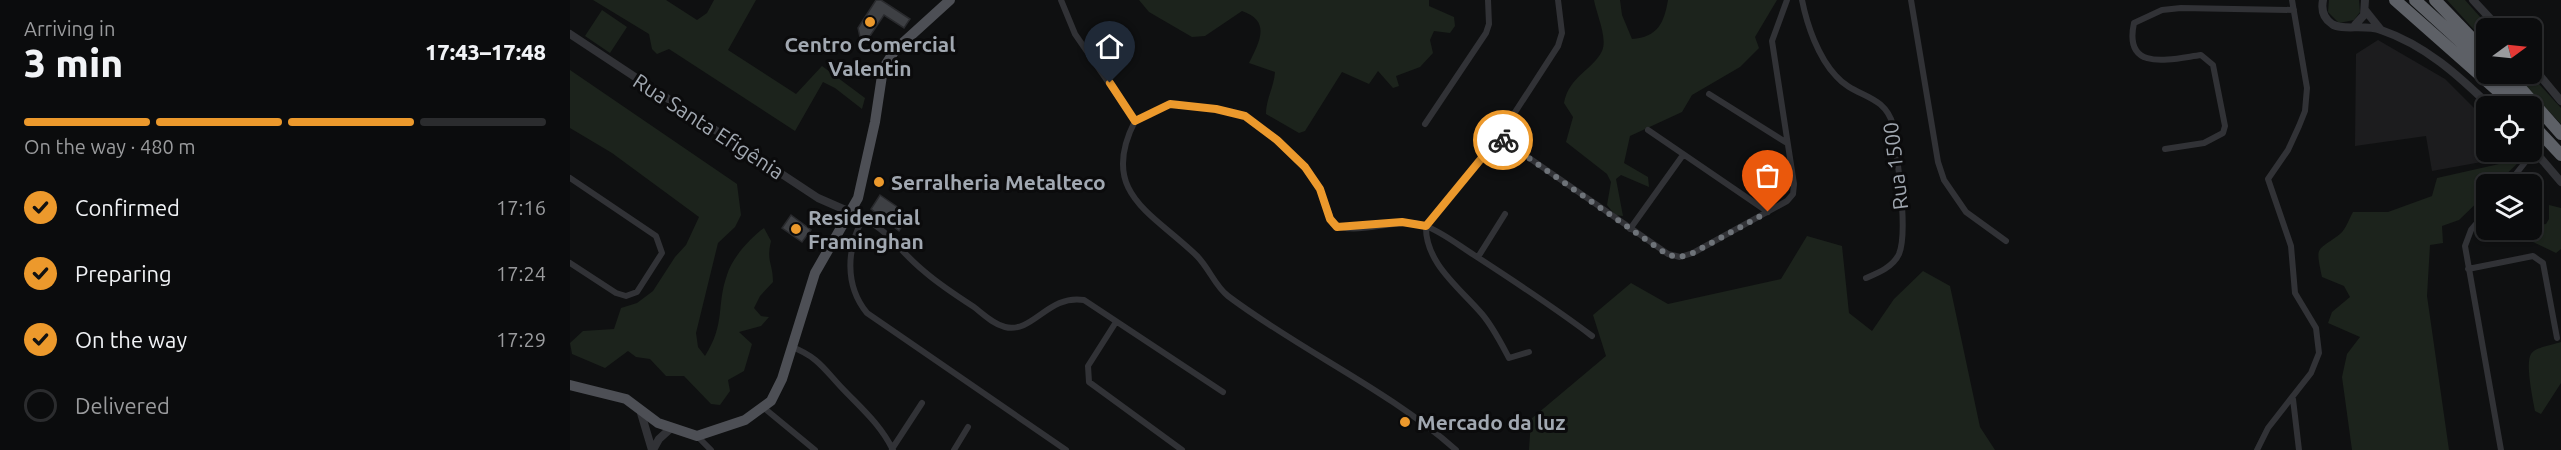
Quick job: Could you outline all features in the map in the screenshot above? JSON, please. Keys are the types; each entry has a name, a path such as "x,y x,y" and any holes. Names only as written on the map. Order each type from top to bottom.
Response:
{"highway":[{"path":"2415,0 2476,56"},
{"path":"2435,0 2476,43"},
{"path":"2396,1 2504,96"},
{"path":"2506,84 2519,96"},
{"path":"2517,84 2561,136"},
{"path":"2542,118 2561,136"},
{"path":"2542,135 2561,155"}],"main road":[{"path":"570,385 626,399 641,413 670,429 697,436 735,424 764,408 782,380 815,273 858,198 883,69 895,50 948,1"}],"street":[{"path":"1061,0 1075,34 1135,121"},
{"path":"1425,124 1486,33 1489,24 1488,0"},
{"path":"1529,352 1509,358 1482,315 1446,277 1428,243 1426,226 1499,137 1558,46 1562,33 1558,0"},
{"path":"1499,137 1668,255 1680,257 1693,253 1787,201 1793,194 1772,41 1787,0"},
{"name":"Rua 1500","path":"1802,0 1806,18 1831,70 1842,82 1883,105 1890,112 1893,125 1902,231 1899,255 1886,269 1866,278"},
{"path":"1911,0 1938,162 1944,180 1966,212 2007,241"},
{"path":"2257,450 2268,428 2293,399 2316,363 2319,338 2313,321 2295,293 2291,246 2268,179 2288,150 2306,103 2307,88 2292,0"},
{"path":"2323,0 2323,13 2330,24 2342,28 2355,26 2381,30 2445,63 2480,96"},
{"path":"2355,26 2365,10 2365,0"},
{"path":"2473,0 2490,18"},
{"path":"2165,149 2204,143 2223,134 2225,126 2213,65 2200,55 2152,61 2141,56 2134,48 2132,33 2134,23 2162,10 2181,8 2294,10"},
{"path":"2365,10 2381,30"},
{"name":"Rua Santa Efigênia","path":"570,34 818,198 850,212"},
{"path":"2542,78 2561,101"},
{"path":"1709,94 1787,143"},
{"path":"1456,450 1360,381 1282,334 1228,296 1221,290 1210,271 1197,256 1139,207 1125,183 1123,164 1129,132 1135,121 1170,104 1216,109 1245,116 1277,140 1305,167 1320,189 1330,219 1337,227 1402,222 1426,226 1546,302 1592,336"},
{"path":"1648,130 1768,212"},
{"path":"1630,229 1683,155"},
{"path":"2542,160 2561,182"},
{"path":"570,178 656,237 662,253 637,292 626,296 616,293 570,263"},
{"path":"850,212 888,234 925,273 1006,327 1026,324 1060,301 1072,298 1084,300 1222,392"},
{"path":"1478,257 1505,214"},
{"path":"863,218 851,251 850,268 854,294 867,313 1066,450"},
{"path":"2476,224 2471,230 2465,246 2502,450"},
{"path":"2468,268 2533,256 2539,258 2543,263 2557,338"},
{"path":"1116,322 1089,366 1089,382 1095,389 1182,450"},
{"path":"792,347 821,362 844,390 877,422 892,449 922,403"},
{"path":"2293,399 2300,450"},
{"path":"764,408 815,450"},
{"path":"641,413 653,450"},
{"path":"954,450 968,427"},
{"path":"653,450 659,439 670,429"},
{"path":"697,436 711,450"}],"shaded area":[{"path":"593,0 666,0 697,20 707,13 714,0 756,0 728,50 796,94 822,66 865,98 862,109 835,88 823,82 795,131 669,49 657,54 652,49 649,34"},
{"path":"1139,0 1429,0 1429,6 1454,17 1455,26 1450,33 1434,31 1430,40 1433,53 1420,67 1396,76 1399,86 1393,88 1378,71 1369,84 1342,72 1305,131 1299,133 1266,114 1275,72 1249,63 1257,47 1260,32 1257,20 1251,15 1242,11 1205,36 1192,37 1149,12"},
{"path":"1594,0 1620,0 1622,15 1632,39 1654,32 1662,22 1668,0 1777,0 1755,37 1759,48 1740,67 1692,95 1682,112 1630,136 1624,163 1648,177 1649,187 1621,175 1616,179 1623,216 1615,215 1607,205 1611,182 1607,174 1566,142 1573,117 1564,103 1567,94 1576,80 1598,58 1603,46 1603,33"},
{"path":"2329,0 2359,0 2360,12 2354,20 2339,23 2328,12"},
{"path":"2447,0 2465,0 2481,18 2476,18 2476,32"},
{"path":"602,10 627,27 610,53 585,36"},
{"path":"2378,40 2445,79 2476,110 2476,162 2482,162 2432,171 2426,136 2355,146 2356,54"},
{"path":"570,70 737,184 741,215 735,227 718,243 696,333 698,347 705,356 716,334 724,286 729,269 737,255 764,228 771,241 769,258 773,282 760,296 754,308 761,316 769,317 761,326 739,332 752,344 744,371 728,380 730,391 720,405 711,404 684,376 666,376 650,359 636,357 628,351 605,368 572,354 570,343 583,331 614,329 621,308 637,303 653,291 675,257 686,245 699,217 612,153 570,128"},
{"path":"2523,84 2539,84 2561,108 2561,124 2542,104 2542,96 2535,96"},
{"path":"2508,162 2519,162 2506,174 2476,174 2476,204 2459,220 2442,226 2443,243 2430,245 2427,296 2449,450 2352,450 2342,377 2347,354 2360,337 2328,323 2332,312 2350,297 2344,286 2322,277 2320,250 2342,232 2353,212 2388,212 2432,196 2437,178"},
{"path":"2549,205 2561,208 2561,249 2556,253 2532,240 2542,240 2542,224 2546,224 2549,219"},
{"path":"1807,236 1842,246 1849,313 1872,331 1894,299 1923,271 1950,286 1980,427 1995,450 1529,450 1531,419 1606,356 1593,315 1631,283 1668,304 1781,279"},
{"path":"2561,342 2561,383 2541,414 2535,411 2529,359 2536,350"}],"building":[{"name":"Centro Comercial Valentin","path":"876,0 881,0 910,19 904,28 884,15 866,42 860,37 858,28"},
{"path":"880,195 909,215 899,231 871,209"},
{"name":"Residencial Framinghan","path":"791,215 811,230 802,242 782,228"}],"way so far":[{"path":"1503,140 1668,255 1680,257 1693,253 1768,212"}],"place":[{"name":"Centro Comercial Valentin","path":"870,22"},
{"name":"Serralheria Metalteco","path":"879,182"},
{"name":"Residencial Framinghan","path":"796,229"},
{"name":"Mercado da luz","path":"1405,422"}],"route":[{"path":"1110,83 1135,121 1157,108 1170,104 1233,112 1245,116 1277,140 1305,167 1320,189 1332,224 1337,227 1402,222 1414,222 1426,226 1499,137 1503,140"}]}
